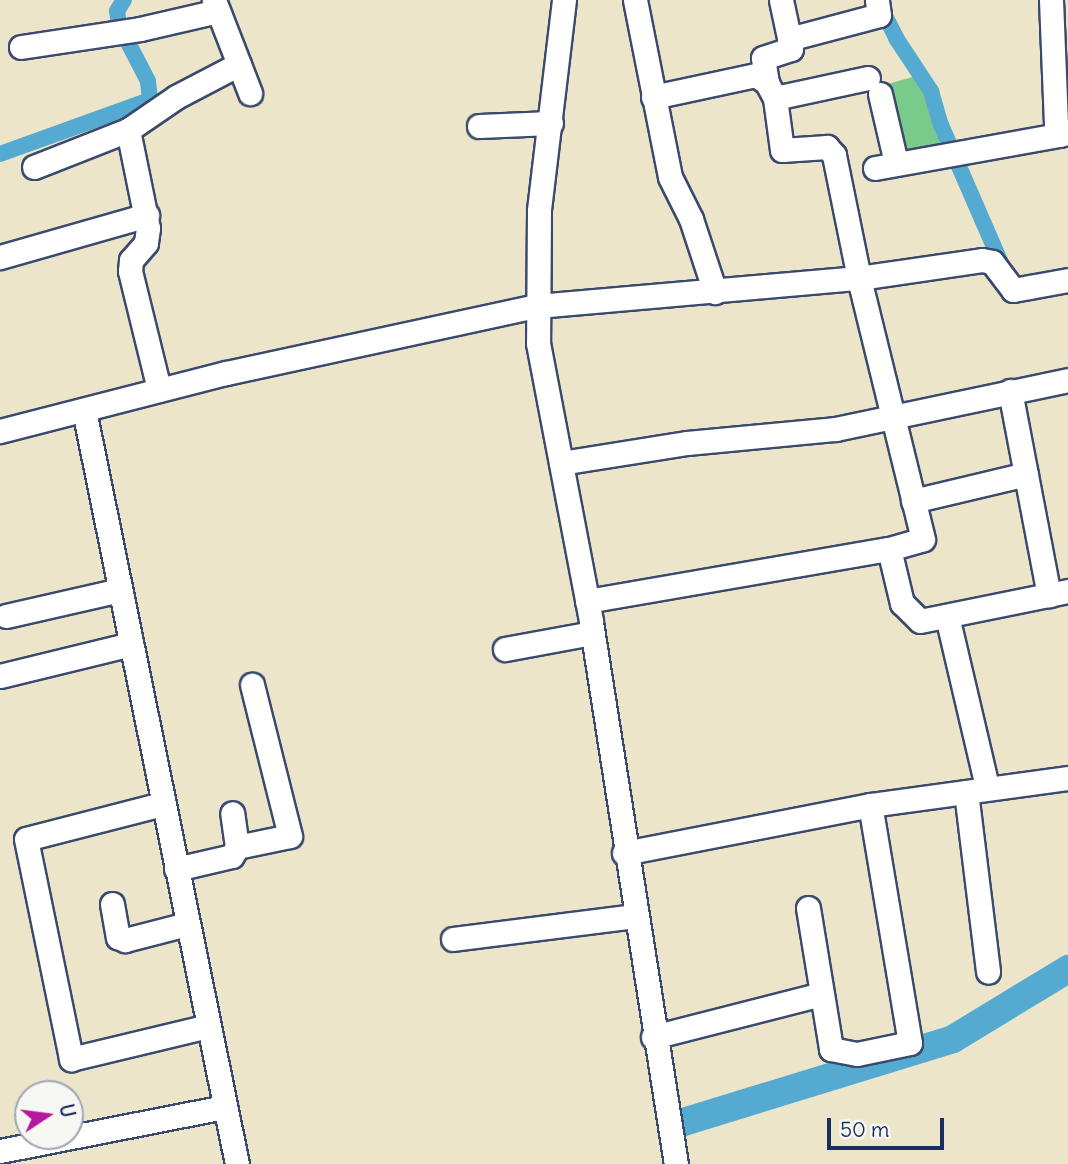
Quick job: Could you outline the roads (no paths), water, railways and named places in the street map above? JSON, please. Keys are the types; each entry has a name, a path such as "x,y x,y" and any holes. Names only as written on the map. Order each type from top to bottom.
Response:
{"street":[{"path":"564,0 540,211 537,306 539,357 587,601 653,1037 676,1164"},
{"path":"635,0 670,177 691,219 715,292"},
{"path":"587,601 889,549 923,539 859,278 834,155 830,148 782,150 763,58 791,50 781,0"},
{"path":"789,39 879,15 877,0"},
{"path":"653,97 756,75 771,90 874,86 885,166 1064,134 1051,0"},
{"path":"21,47 122,32 216,6 250,93"},
{"path":"34,167 128,130 176,97 239,64"},
{"path":"478,126 551,123"},
{"path":"128,130 147,215 146,243 129,266 159,389"},
{"path":"0,257 147,215"},
{"path":"0,431 159,389 537,306 859,278 982,260 997,267 1005,286 1013,290 1068,280"},
{"path":"561,463 687,443 825,431 1068,380"},
{"path":"889,549 902,603 909,614 920,621 1058,593 1026,474 1010,391"},
{"path":"84,410 237,1164"},
{"path":"914,501 1026,474"},
{"path":"6,615 120,590"},
{"path":"947,616 977,790 988,972"},
{"path":"505,649 592,633"},
{"path":"0,676 131,644"},
{"path":"237,847 290,836 253,685"},
{"path":"624,853 870,805 1068,778"},
{"path":"162,804 26,839 71,1059 208,1026"},
{"path":"808,908 831,1049 857,1054 910,1042 870,805"},
{"path":"177,869 233,856 237,847 232,813"},
{"path":"112,904 118,937 125,940 187,924"},
{"path":"453,939 634,916"},
{"path":"653,1037 822,995"},
{"path":"0,1151 225,1107"}],"waterway":[{"path":"0,154 150,100 148,81 119,25 117,11 124,0"},
{"path":"879,4 896,38 931,91 941,125 1001,263"},
{"path":"677,1124 953,1039 1068,969"}]}
